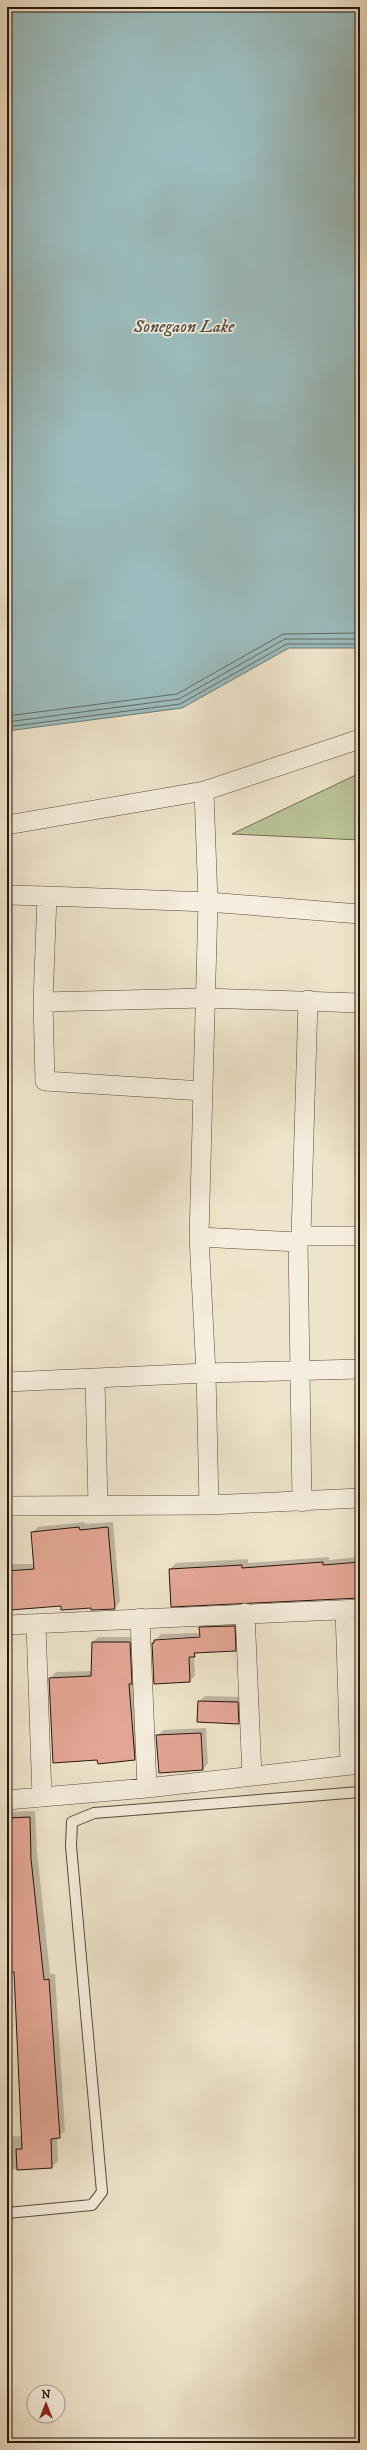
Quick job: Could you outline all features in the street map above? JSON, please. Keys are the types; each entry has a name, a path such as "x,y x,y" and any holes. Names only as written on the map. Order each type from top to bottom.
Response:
{"street":[{"path":"7,825 204,790 360,739"},
{"path":"204,790 208,902 204,998 199,1237 206,1373 209,1505"},
{"path":"7,895 208,902 360,914"},
{"path":"47,896 43,1002 45,1081 202,1091"},
{"path":"43,1002 204,998 308,1000 360,1003"},
{"path":"302,1502 300,1239 308,1000"},
{"path":"199,1237 300,1239 360,1236"},
{"path":"7,1382 206,1373 300,1372 360,1369"},
{"path":"95,1378 98,1506"},
{"path":"7,1506 209,1505 302,1502 360,1498"},
{"path":"7,1625 36,1625 245,1613 352,1610 355,1764 147,1788 7,1800"},
{"path":"245,1613 252,1776"},
{"path":"140,1618 147,1788"},
{"path":"36,1625 42,1797"}],"lane":[{"path":"7,2212 92,2205 102,2192 71,1846 72,1822 94,1813 360,1792"}],"green space":[{"path":"360,773 360,840 232,834"}],"water":[{"name":"Sonegaon Lake","path":"7,7 360,7 360,648 289,648 182,708 7,731"}],"building":[{"path":"79,1527 80,1530 108,1527 115,1609 91,1610 91,1608 61,1610 61,1606 10,1610 7,1571 34,1569 31,1532"},
{"path":"323,1562 323,1565 360,1562 360,1598 171,1607 169,1569 242,1565 242,1568"},
{"path":"235,1626 236,1651 194,1653 195,1657 189,1657 190,1682 154,1684 152,1643 154,1643 154,1640 200,1637 199,1627"},
{"path":"92,1642 130,1642 132,1684 129,1684 135,1760 98,1764 97,1760 53,1763 49,1678 91,1676"},
{"path":"198,1701 238,1702 239,1724 197,1722"},
{"path":"201,1733 203,1770 159,1773 156,1735"},
{"path":"30,1817 31,1859 44,1980 49,1979 60,2138 51,2139 52,2168 17,2170 16,2149 22,2149 14,1972 10,1972 7,1939 7,1818"}]}
